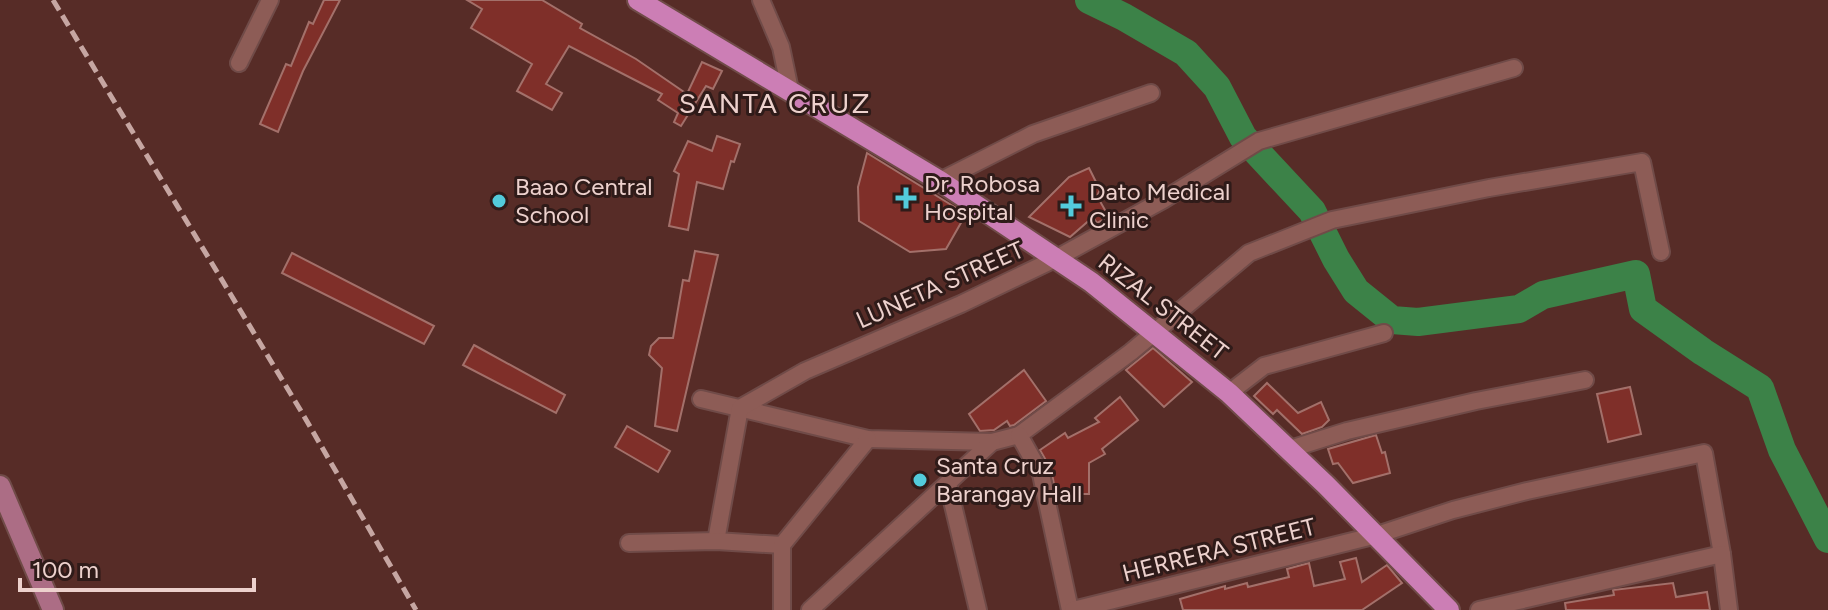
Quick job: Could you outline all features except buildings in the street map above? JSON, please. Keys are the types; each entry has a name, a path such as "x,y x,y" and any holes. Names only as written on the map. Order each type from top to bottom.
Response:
{"main road":[{"name":"RIZAL STREET","path":"638,0 940,181 1091,282 1229,393 1377,535 1449,610"},
{"path":"0,486 53,610"}],"street":[{"path":"239,63 270,0"},
{"path":"761,0 781,47 790,90"},
{"name":"LUNETA STREET","path":"740,408 805,371 961,304 1055,259 1163,200 1252,146 1514,68"},
{"path":"940,181 1033,134 1151,93"},
{"path":"701,399 868,439 992,442 1019,435 1155,331 1249,253 1332,220 1489,188 1642,162 1661,252"},
{"path":"1229,393 1264,366 1384,333"},
{"path":"1287,450 1324,437 1419,414 1585,380"},
{"path":"716,541 740,408"},
{"path":"1019,435 1041,474 1071,610"},
{"path":"782,610 782,545 868,439"},
{"path":"810,610 992,442"},
{"name":"HERRERA STREET","path":"1071,610 1377,535 1453,510 1527,491 1704,453 1722,554"},
{"path":"948,484 978,610"},
{"path":"629,543 716,541 782,545"},
{"path":"1479,610 1722,554 1729,610"}],"waterway":[{"path":"1089,0 1186,53 1217,87 1243,137 1312,211 1356,291 1392,320 1418,322 1519,309 1543,295 1636,274 1643,309 1760,388 1782,450 1828,539"}],"railway":[{"path":"53,0 301,411 416,610"}],"place":[{"name":"Dr. Robosa Hospital","path":"906,198"},
{"name":"Baao Central School","path":"499,201"},
{"name":"Dato Medical Clinic","path":"1071,206"},
{"name":"Santa Cruz Barangay Hall","path":"920,480"}],"district":[{"name":"SANTA CRUZ","path":"775,103"}]}
